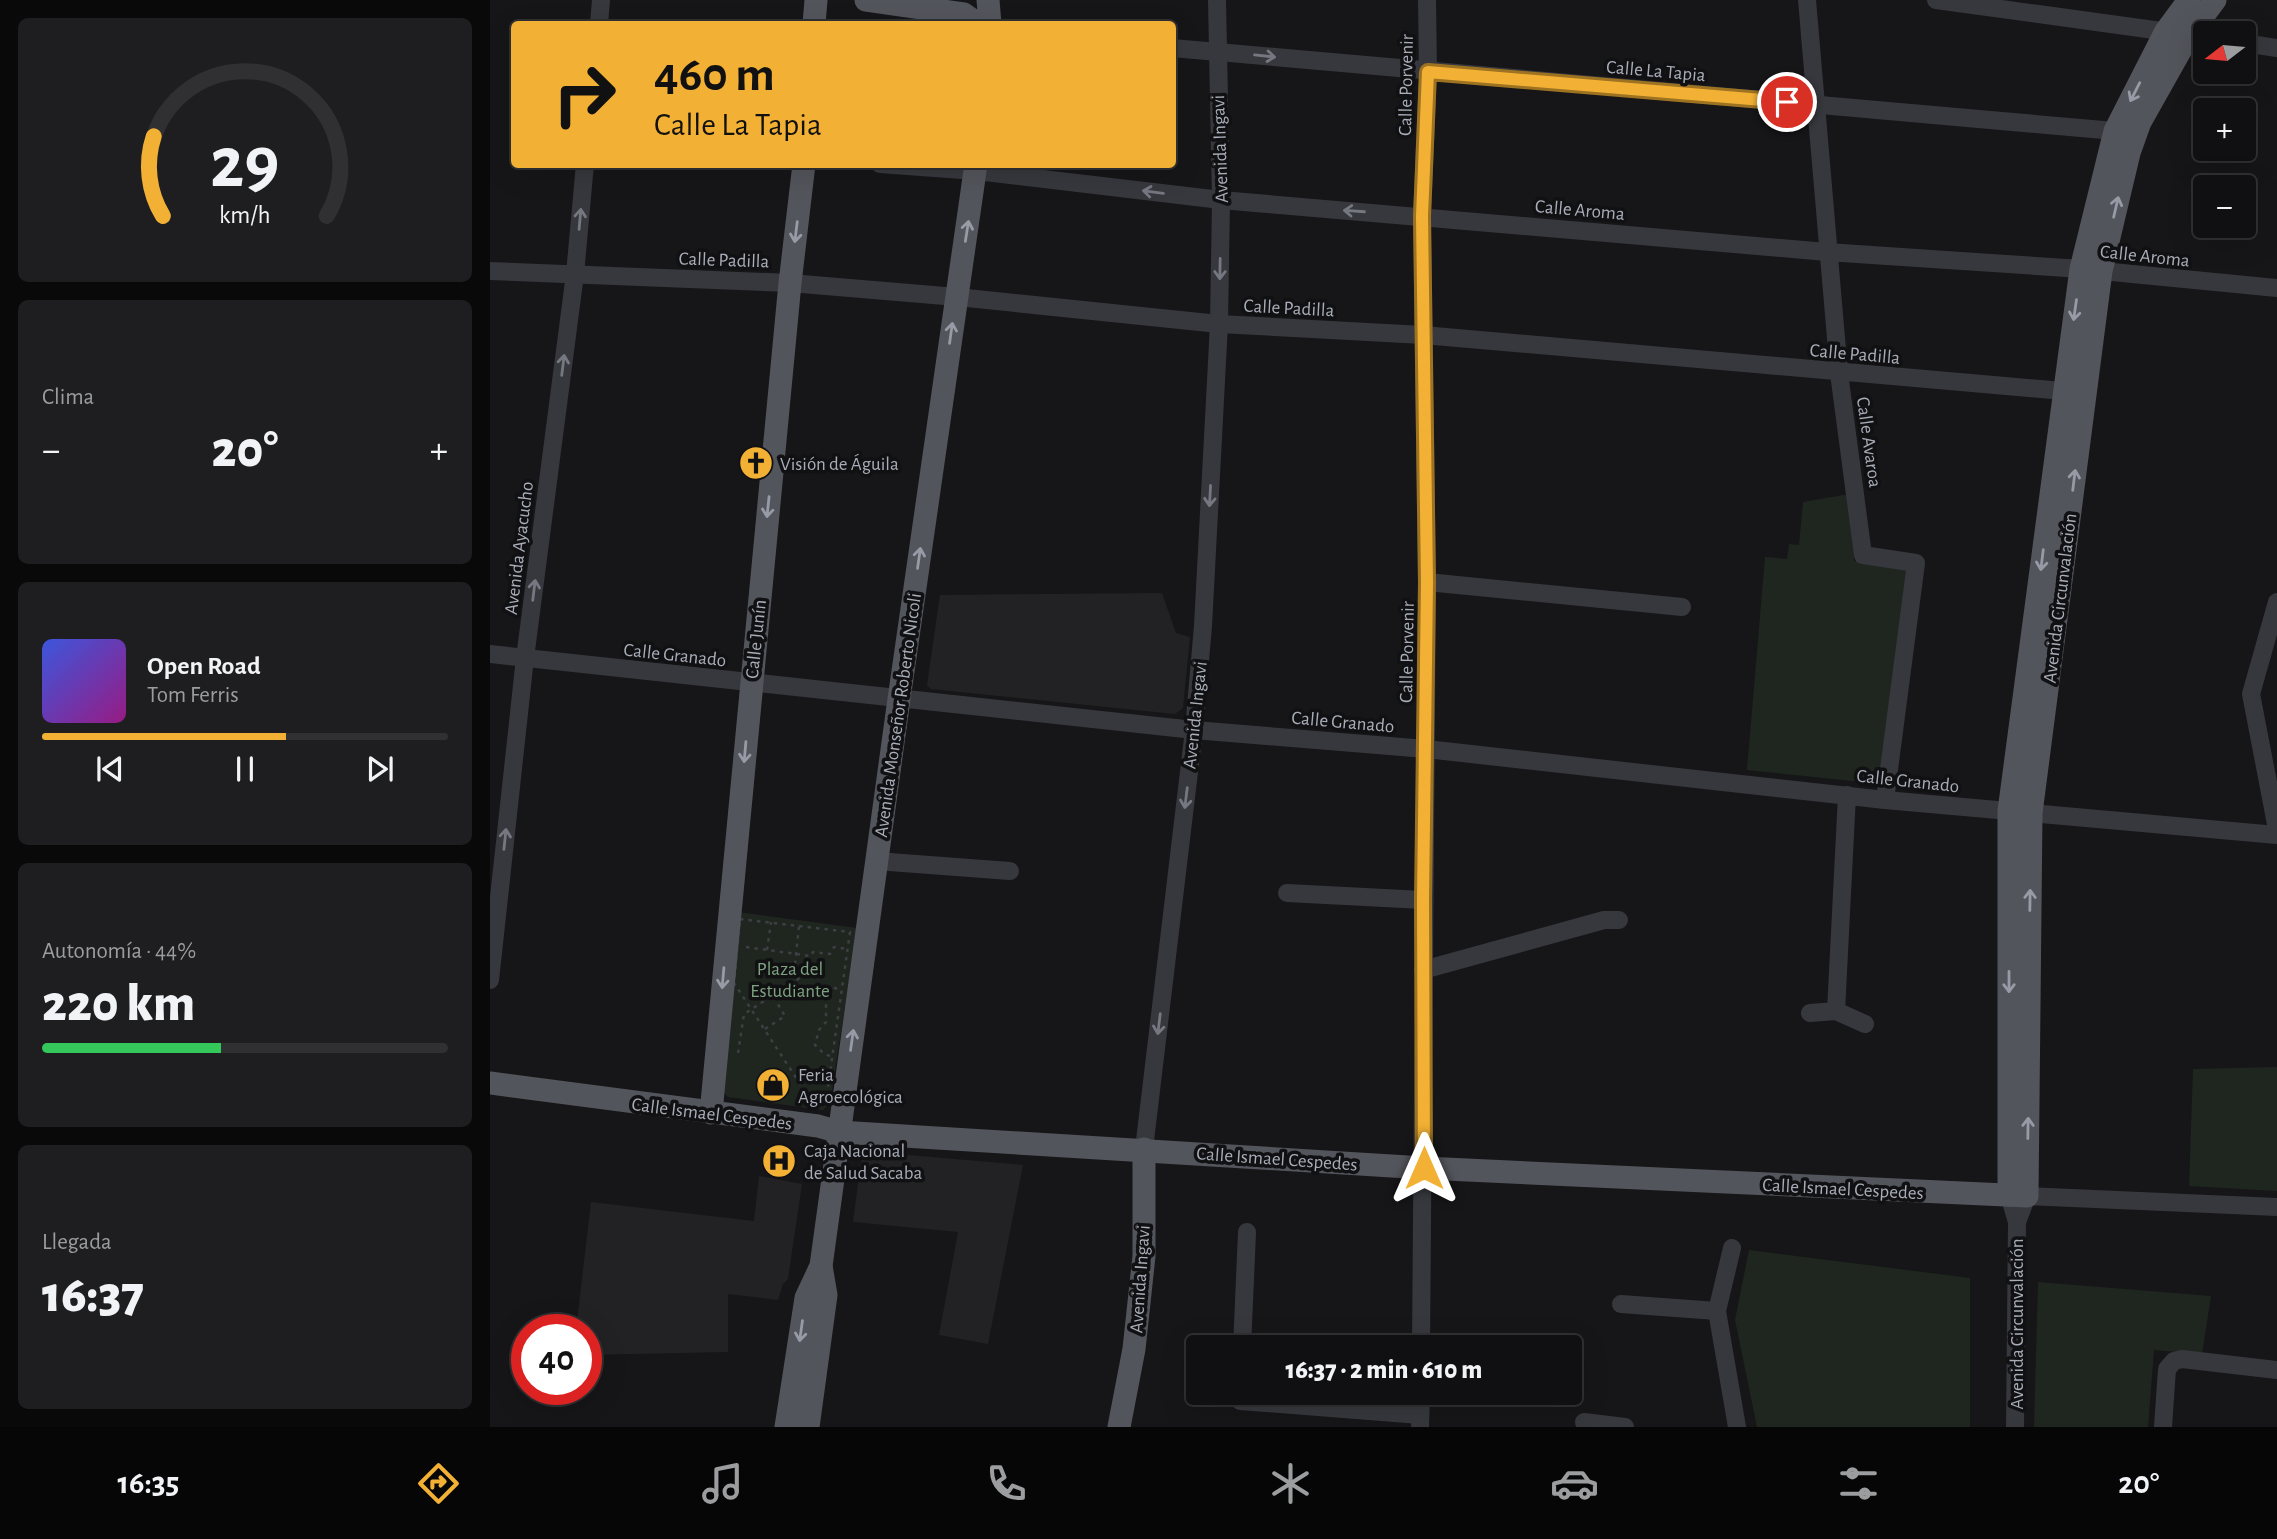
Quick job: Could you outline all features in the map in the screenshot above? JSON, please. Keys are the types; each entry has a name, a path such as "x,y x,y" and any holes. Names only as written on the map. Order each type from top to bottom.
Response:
{"main road":[{"path":"814,21 816,0"},
{"path":"866,0 964,14 974,21"},
{"path":"988,0 990,21"},
{"name":"Avenida Circunvalación","path":"2018,1196 2020,812 2091,270 2125,134 2166,31 2189,0"},
{"name":"Avenida Circunvalación","path":"2204,21 2215,0"},
{"name":"Avenida Circunvalación","path":"2125,134 2140,122 2193,42"},
{"name":"Calle Junín","path":"711,1113 790,283 804,168"},
{"name":"Avenida Monseñor Roberto Nicoli","path":"808,1427 826,1295 821,1266 876,861 976,168"},
{"name":"Calle Ismael Cespedes","path":"490,1083 818,1126 839,1132 1424,1168 2018,1196"},
{"name":"Avenida Ingavi","path":"1119,1427 1134,1349 1144,1256 1144,1149"},
{"name":"Avenida Monseñor Roberto Nicoli","path":"786,1427 806,1298 821,1266"}],"street":[{"path":"599,21 601,0"},
{"name":"Avenida Ingavi","path":"1144,1149 1194,730 1203,626 1220,324 1221,200 1217,0"},
{"name":"Calle Porvenir","path":"1421,1335 1427,582 1422,216 1428,72 1427,0"},
{"name":"Calle Avaroa","path":"1807,0 1839,373 1863,555 1916,563 1885,800"},
{"path":"1936,0 2193,35"},
{"path":"2256,45 2277,48"},
{"name":"Calle La Tapia","path":"1176,48 2125,134"},
{"name":"Avenida Ayacucho","path":"490,979 525,658 575,274 584,168"},
{"name":"Calle Aroma","path":"976,168 1221,200 1827,252 2091,270 2277,288"},
{"name":"Calle Padilla","path":"490,271 790,283 1220,324 1423,335 2074,392"},
{"path":"1427,582 1682,607"},
{"path":"2277,602 2250,694 2277,829"},
{"name":"Calle Granado","path":"490,654 1194,730 1426,749 1885,800 2277,835"},
{"path":"1836,1011 1847,795"},
{"path":"876,861 1010,871"},
{"path":"1287,893 1423,900"},
{"path":"1423,970 1604,920 1619,920"},
{"path":"1810,1013 1836,1011 1865,1024"},
{"name":"Calle Ismael Cespedes","path":"2018,1196 2277,1207"},
{"name":"Avenida Circunvalación","path":"2015,1427 2018,1196"},
{"path":"1243,1335 1247,1232"},
{"path":"1732,1248 1717,1311 1737,1427"},
{"path":"1621,1304 1717,1311"},
{"path":"2164,1427 2167,1368 2174,1362 2182,1359 2277,1370"},
{"path":"1276,1405 1420,1421"},
{"path":"1584,1422 1625,1427"}],"path":[{"path":"736,946 811,956 813,952 830,954 834,947 848,949 850,932 740,919"},
{"path":"767,950 771,922"},
{"path":"794,964 799,926"},
{"path":"738,1054 744,1014 809,972"},
{"path":"734,983 810,1098"},
{"path":"833,1057 824,1054 816,1045 819,1030 825,1022 826,992 832,987 843,990"},
{"path":"765,1029 785,1016 773,996"}],"shaded area":[{"path":"1162,593 1176,633 1190,637 1183,708 1175,714 931,689 927,685 940,595"},
{"path":"874,1152 1023,1165 988,1344 939,1335 958,1232 853,1222 861,1161"},
{"path":"759,1176 802,1184 788,1279 783,1284 778,1300 728,1294 728,1352 602,1355 602,1314 578,1314 591,1202 754,1221"}],"green space":[{"path":"1855,493 1854,561 1909,570 1881,784 1747,770 1765,557 1787,559 1789,544 1799,545 1803,502"},
{"name":"Plaza del Estudiante","path":"738,912 857,928 830,1103 823,1110 728,1097 722,1091"},
{"path":"2277,1067 2277,1191 2189,1186 2193,1069"},
{"path":"1749,1250 1970,1278 1970,1427 1757,1427 1735,1320"},
{"path":"2038,1282 2211,1296 2202,1354 2154,1350 2148,1427 2034,1427"}],"place":[{"name":"Visión de Águila","path":"756,463"},
{"name":"Feria Agroecológica","path":"773,1085"},
{"name":"Caja Nacional de Salud Sacaba","path":"779,1161"}],"route":[{"path":"1424,1168 1423,900 1427,582 1422,216 1428,72 1787,102"}]}
